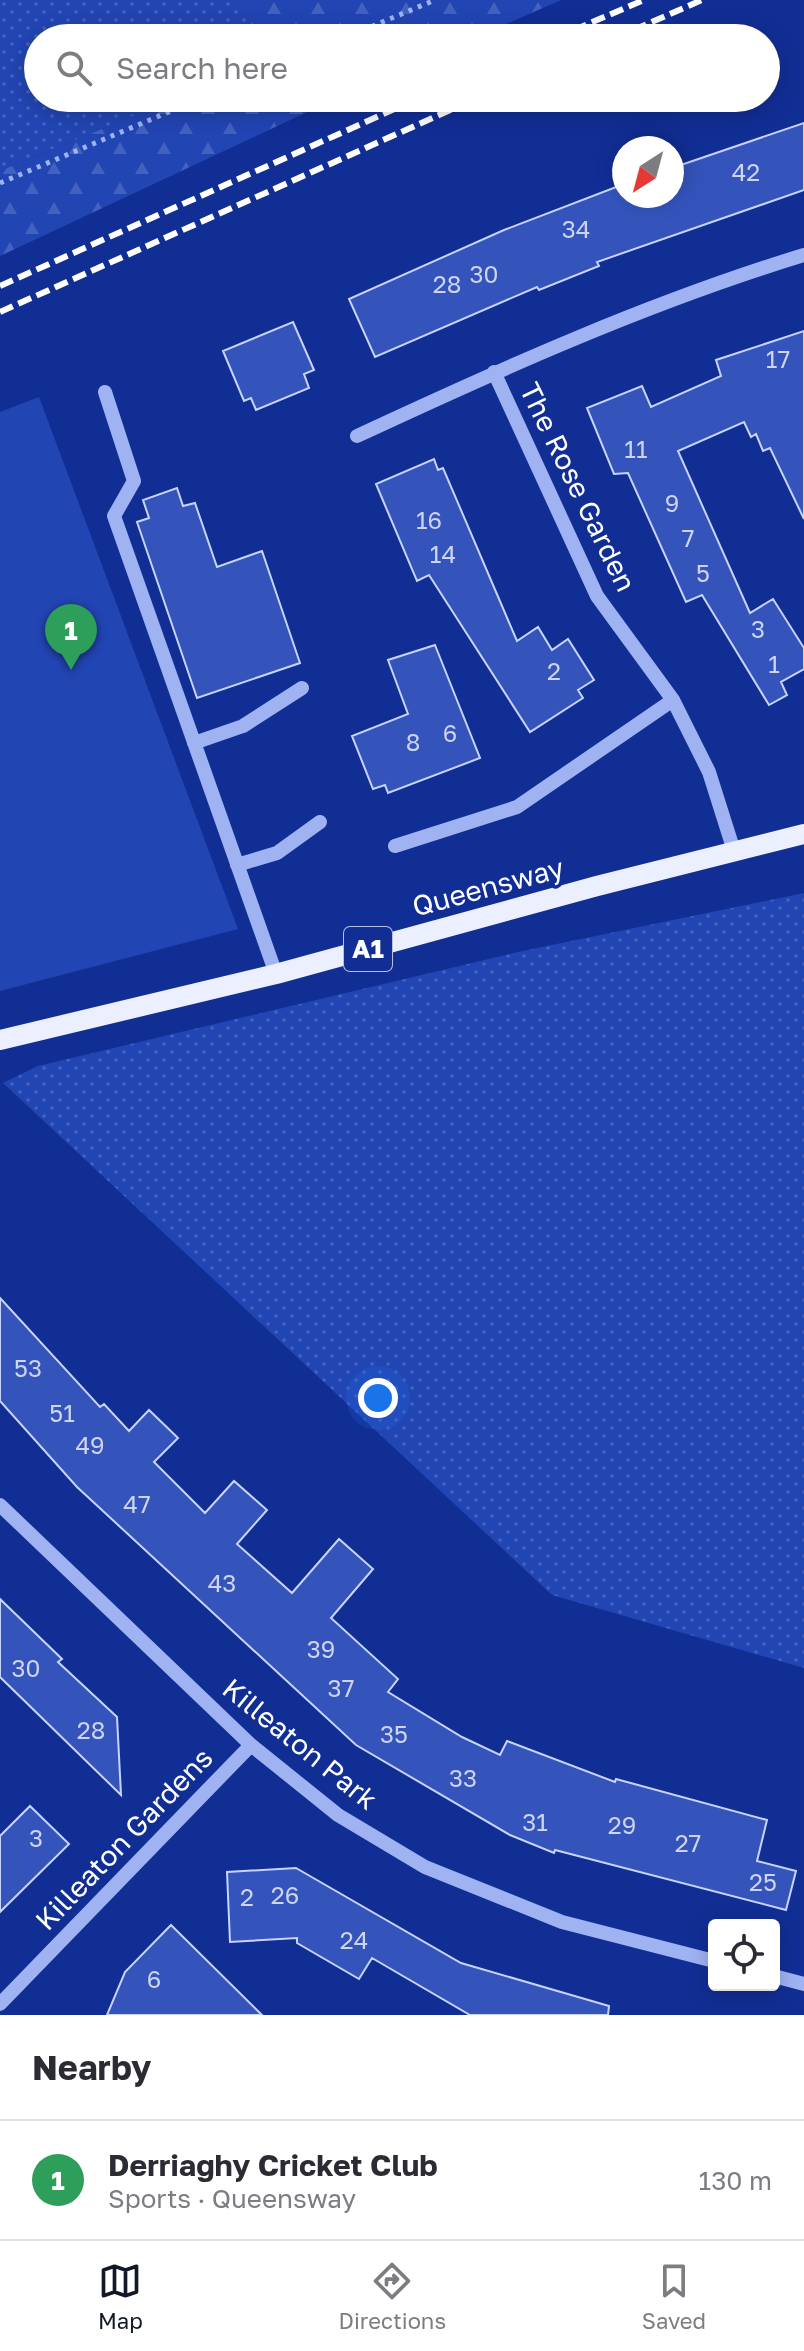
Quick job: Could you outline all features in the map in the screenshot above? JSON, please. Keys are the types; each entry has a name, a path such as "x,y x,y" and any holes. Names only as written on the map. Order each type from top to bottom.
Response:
{"main road":[{"name":"Queensway","path":"0,1040 276,974 804,834"}],"street":[{"name":"The Rose Garden","path":"357,436 494,372 714,283 804,255"},
{"name":"The Rose Garden","path":"494,372 597,596 673,700 709,772 734,851"},
{"path":"105,392 134,481 114,516 276,974"},
{"path":"194,743 243,726 302,688"},
{"path":"395,846 517,807 673,700"},
{"path":"237,865 277,853 320,822"},
{"name":"Killeaton Park","path":"0,1505 251,1745 338,1815 425,1867 562,1922 708,1959"},
{"name":"Killeaton Gardens","path":"0,2004 251,1745"},
{"path":"780,1978 804,1984"}],"path":[{"path":"378,24 435,0"},
{"path":"0,183 169,112"}],"green space":[{"path":"0,0 255,0 248,24 24,24 24,112 143,112 0,171"},
{"path":"230,0 561,0 506,24 248,24 249,19"},
{"path":"143,112 307,112 0,256 0,171"},
{"path":"39,397 238,929 0,991 0,412"},
{"path":"804,893 804,1668 552,1595 3,1083 38,1066 518,952"}],"building":[{"path":"804,123 804,190 597,262 599,266 539,290 537,287 375,357 349,299 504,230 612,189 612,208 684,208 684,164"},
{"path":"293,322 314,370 304,374 309,388 256,410 251,398 244,401 223,351"},
{"path":"804,331 804,519 770,448 763,451 756,434 751,437 744,422 678,451 750,613 773,599 804,648 804,669 781,682 787,695 769,705 702,595 686,602 628,473 614,474 587,408 642,386 651,407 721,376 716,360"},
{"path":"434,459 438,470 443,468 517,641 538,627 552,650 568,639 594,680 578,690 583,698 530,732 429,575 417,581 376,484"},
{"path":"177,488 183,506 195,503 217,567 262,551 300,663 197,698 137,522 149,518 143,500"},
{"path":"435,645 480,758 388,793 385,785 373,789 352,736 408,714 388,660"},
{"path":"0,1298 100,1407 104,1404 129,1431 149,1410 178,1438 154,1462 205,1513 234,1481 267,1510 237,1544 292,1593 339,1539 373,1569 331,1618 398,1679 388,1692 462,1737 500,1755 507,1741 615,1782 616,1779 767,1820 757,1861 796,1871 786,1910 555,1850 554,1853 510,1835 356,1745 77,1487 0,1401"},
{"path":"0,1599 62,1659 58,1662 117,1717 121,1795 0,1677"},
{"path":"30,1806 69,1844 0,1912 0,1836"},
{"path":"296,1868 461,1963 609,2006 608,2015 470,2015 372,1958 359,1979 297,1943 297,1938 230,1942 227,1872"},
{"path":"171,1925 262,2015 107,2015 125,1972"}],"railway":[{"path":"588,24 644,0"},
{"path":"647,24 702,0"},
{"path":"0,286 388,112"},
{"path":"0,312 446,112"}],"place":[{"name":"Derriaghy Cricket Club","path":"71,670"}]}
